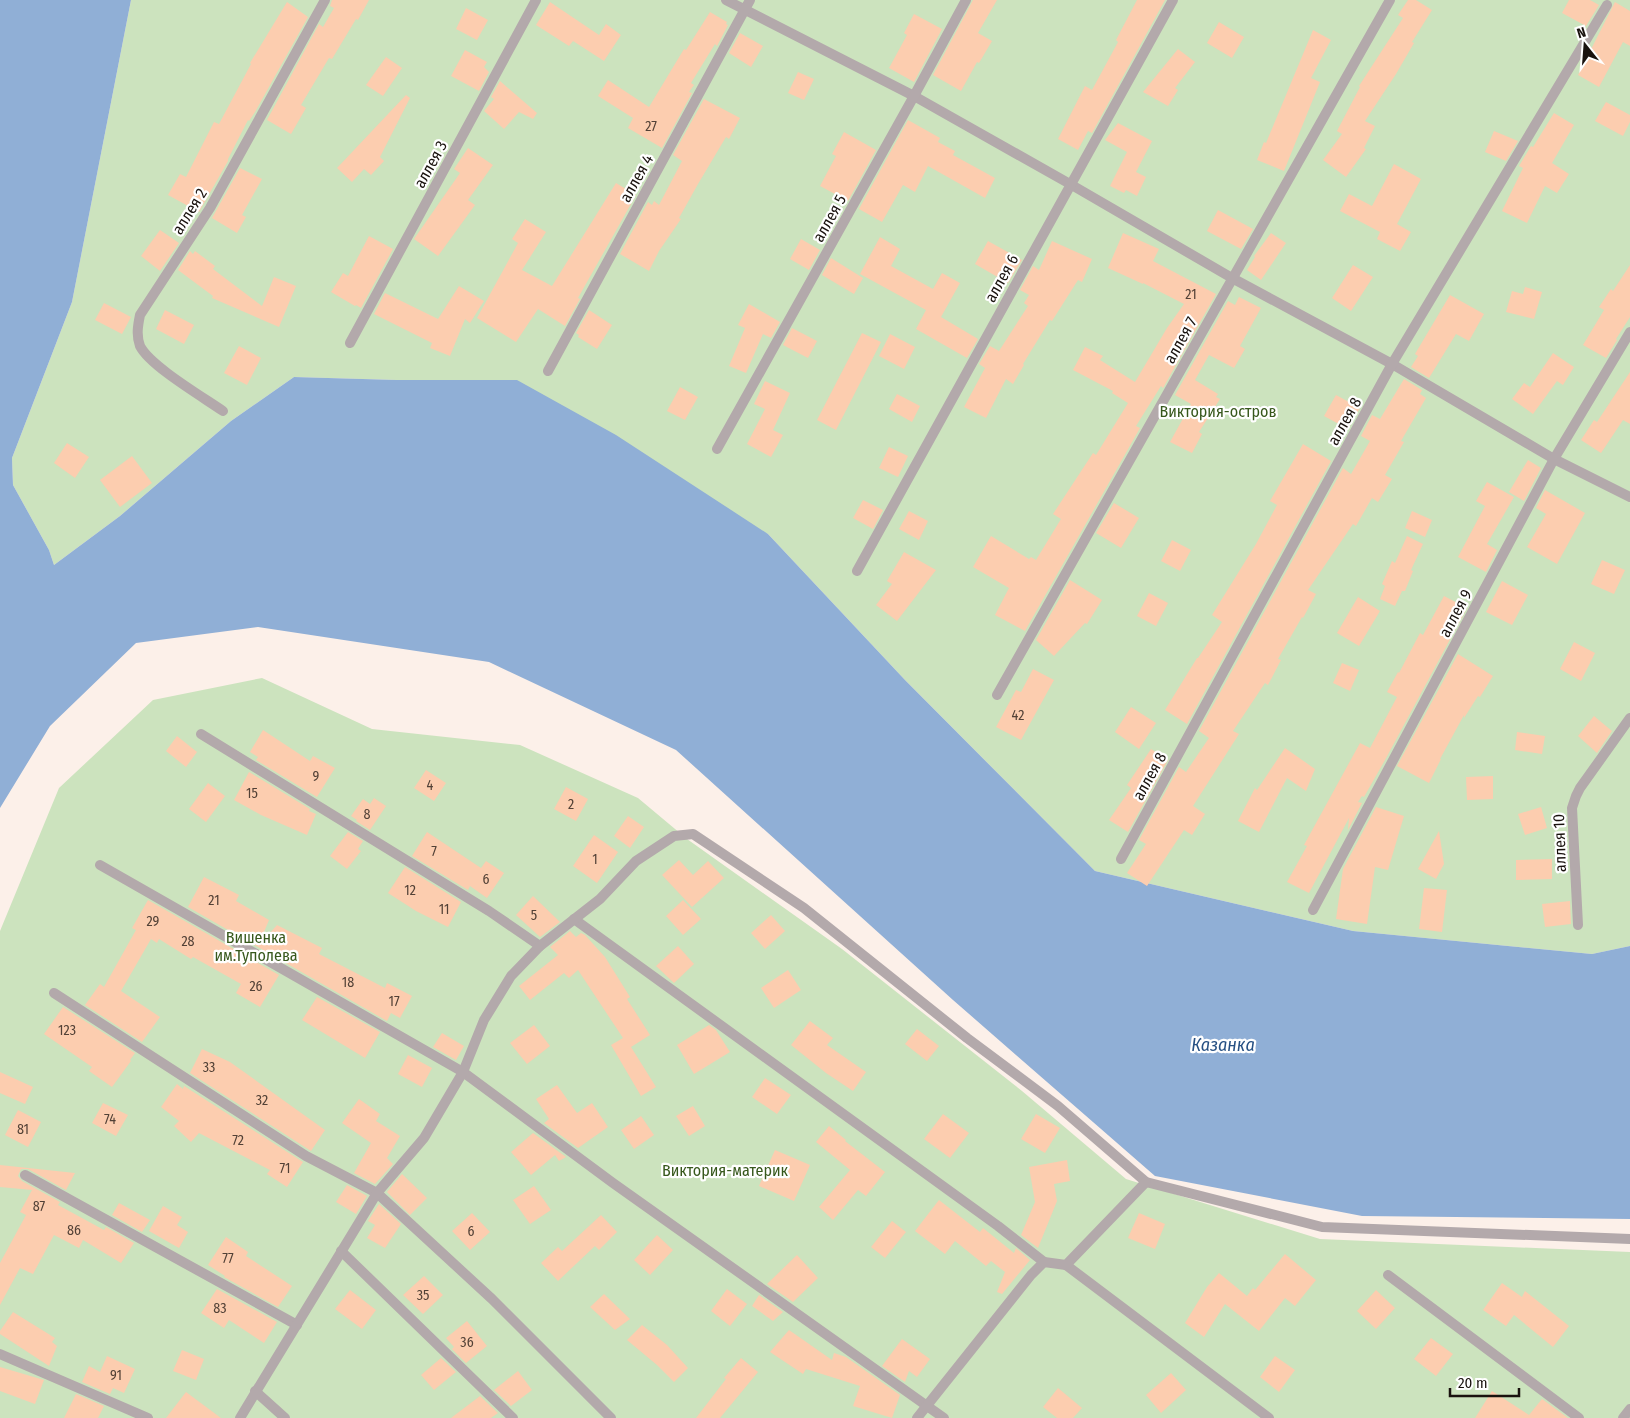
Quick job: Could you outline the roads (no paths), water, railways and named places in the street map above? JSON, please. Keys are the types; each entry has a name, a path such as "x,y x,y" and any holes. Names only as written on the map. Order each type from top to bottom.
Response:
{"lane":[{"name":"аллея 2","path":"223,412 148,358 140,345 137,329 140,315 210,208 324,0"},
{"name":"аллея 3","path":"350,343 536,0"},
{"path":"726,0 914,96 1232,278 1392,364 1554,459 1630,497"},
{"name":"аллея 4","path":"548,371 750,0"},
{"name":"аллея 5","path":"717,449 966,0"},
{"name":"аллея 6","path":"857,571 1173,0"},
{"name":"аллея 7","path":"997,695 1390,0"},
{"name":"аллея 8","path":"1121,859 1392,364 1607,5"},
{"name":"аллея 9","path":"1313,910 1554,459 1630,332"},
{"name":"аллея 10","path":"1578,925 1572,808 1580,788 1630,718"},
{"path":"202,734 489,911 540,946"},
{"path":"240,1418 377,1193 424,1138 463,1072 484,1020 510,976 540,946 600,898 636,861 674,836 693,834 804,908 967,1038 1058,1106 1146,1182 1322,1227 1630,1239"},
{"path":"100,865 463,1072 613,1183 944,1418"},
{"path":"574,919 998,1226 1044,1262 1066,1265 1269,1418"},
{"path":"54,992 306,1156 377,1193 492,1299 611,1418"},
{"path":"25,1175 297,1325"},
{"path":"1066,1265 1146,1182"},
{"path":"341,1251 514,1418"},
{"path":"917,1418 1031,1274 1044,1262"},
{"path":"1388,1275 1579,1418"},
{"path":"0,1354 148,1418"},
{"path":"255,1391 285,1418"},
{"path":"1623,1418 1630,1409"}],"water":[{"name":"Казанка","path":"0,0 131,0 72,302 12,458 13,485 49,550 54,565 120,516 231,421 294,377 397,380 517,380 616,435 768,534 905,680 1095,871 1353,931 1592,954 1630,946 1630,1219 1362,1216 1155,1176 953,1000 676,750 489,662 258,627 136,643 50,726 0,808"}],"park label":[{"name":"Виктория-остров","path":"1218,411"},
{"name":"Вишенка им.Туполева","path":"256,946"},
{"name":"Виктория-материк","path":"725,1170"}]}
